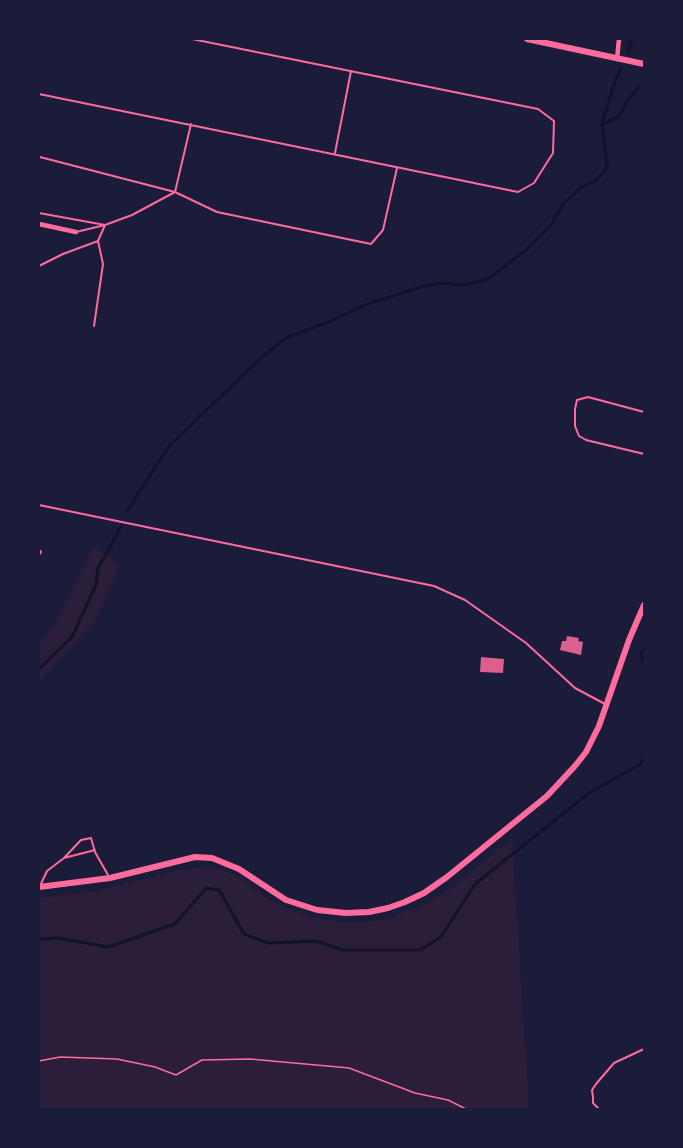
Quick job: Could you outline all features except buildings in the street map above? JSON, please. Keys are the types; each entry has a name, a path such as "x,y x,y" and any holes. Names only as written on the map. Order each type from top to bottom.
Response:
{"street":[{"path":"527,39 644,64"},
{"path":"617,59 619,39"},
{"path":"39,224 76,232"},
{"path":"39,887 110,878 195,857 212,858 238,868 299,906 317,910 346,913 388,908 424,893 559,786 586,752 599,726 629,640 644,605"}],"lane":[{"path":"39,94 518,192 534,183 553,153 554,121 538,109 192,39"},
{"path":"335,153 351,71"},
{"path":"76,232 105,225 175,192 191,124"},
{"path":"39,158 175,192 217,212 371,243 383,230 397,166"},
{"path":"39,213 105,225"},
{"path":"94,326 103,264 98,241 105,225"},
{"path":"39,266 98,241"},
{"path":"644,412 588,397 577,400 575,410 575,426 579,436 586,440 644,454"},
{"path":"39,505 434,586 465,600 526,643 575,688 607,705"},
{"path":"39,549 41,552 39,555"},
{"path":"39,887 46,871 64,858 81,840 91,838 94,850 110,878"},
{"path":"64,858 94,850"},
{"path":"598,1109 592,1097 592,1090 596,1084 614,1063 644,1049"}],"path":[{"path":"39,1061 60,1058 117,1059 155,1067 176,1075 202,1060 249,1059 349,1068 415,1093 448,1100 466,1109"}],"shaded area":[{"path":"94,547 121,565 94,622 39,682 39,643 55,625"},
{"path":"512,839 529,1109 39,1109 39,898 96,891 180,870 204,867 236,876 270,900 306,916 343,923 369,922 394,917 429,902 451,888"}],"waterway":[{"path":"628,53 632,39"},
{"path":"127,511 169,446 263,356 286,338 365,305 424,286 444,283 458,285 488,279 526,250 551,225 564,203 604,172 607,165 602,124 621,68"},
{"path":"602,124 619,117 628,100 639,87"},
{"path":"39,669 72,637 96,585 98,568 121,527"},
{"path":"644,649 641,654 644,665"},
{"path":"39,939 58,938 108,947 175,924 206,888 219,890 244,934 268,943 316,941 342,950 420,950 441,937 475,884 589,793 641,764 644,755"}]}
